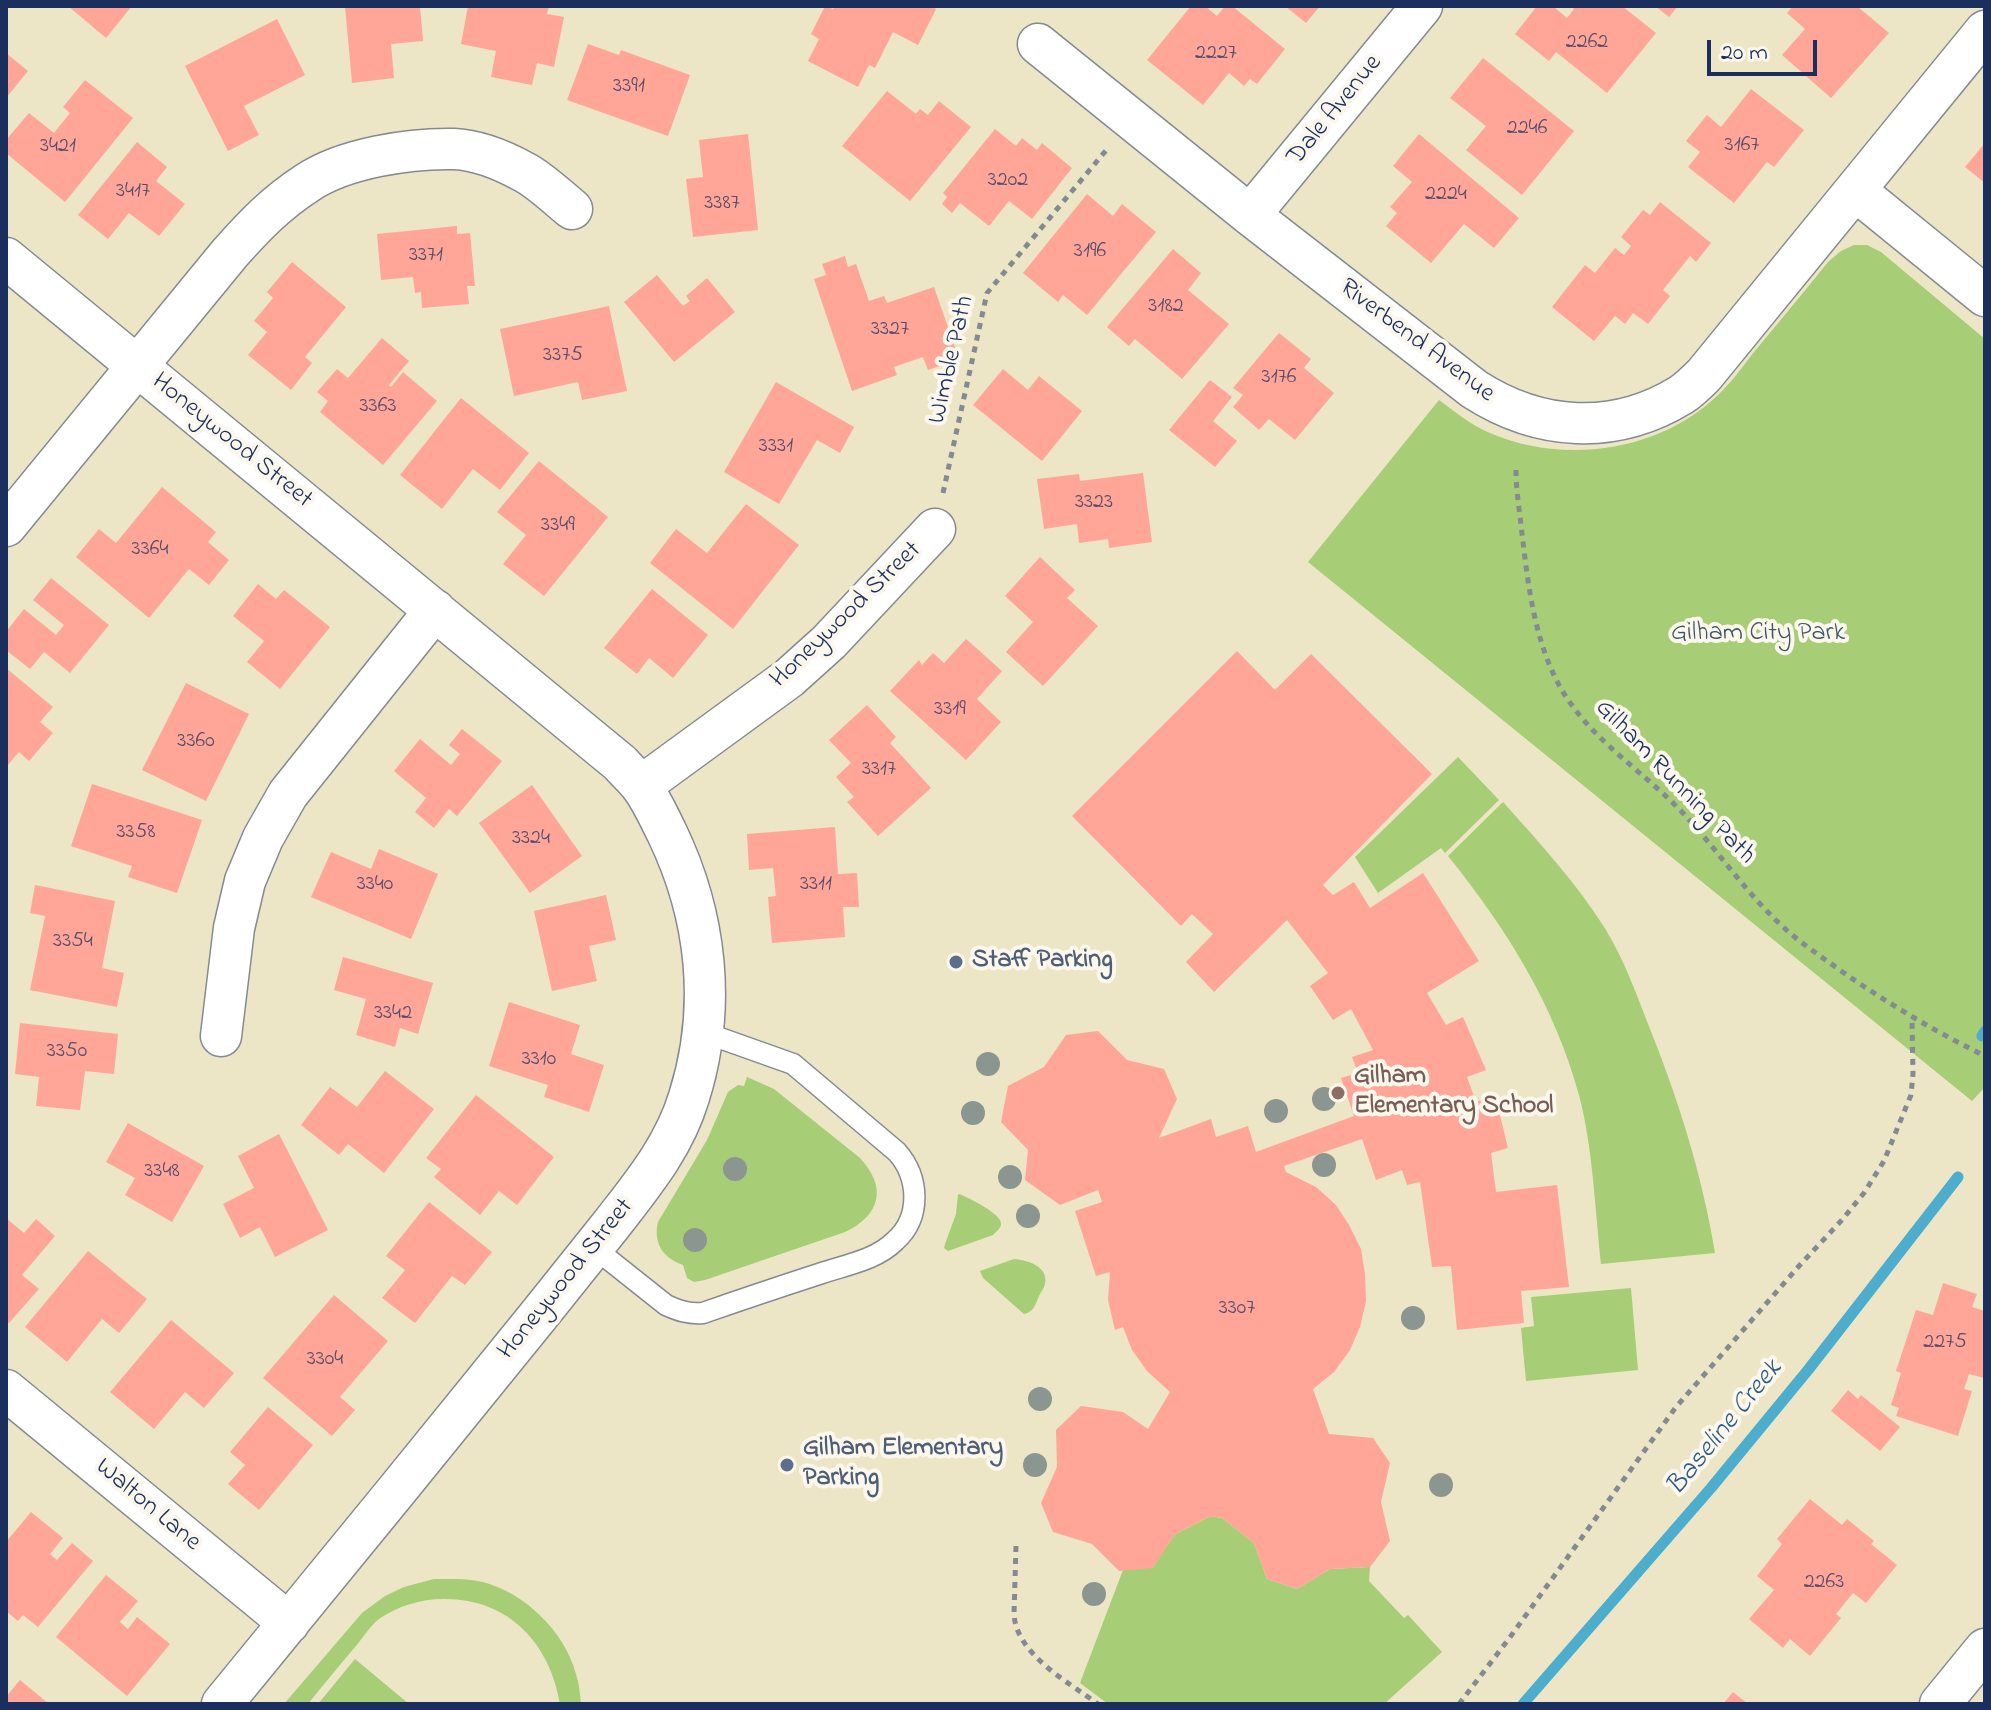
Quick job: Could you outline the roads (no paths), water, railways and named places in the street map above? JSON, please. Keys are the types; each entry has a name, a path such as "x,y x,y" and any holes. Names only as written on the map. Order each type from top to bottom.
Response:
{"street":[{"name":"Dale Avenue","path":"1250,215 1422,6"},
{"name":"Riverbend Avenue","path":"1038,44 1250,215 1478,392 1526,416 1590,424 1638,415 1660,407 1684,393 1704,375 1985,31"},
{"name":"Honeywood Street","path":"6,526 230,253 266,213 310,181 348,164 393,152 457,149 491,157 526,173 572,209"},
{"path":"1856,191 1985,296"},
{"name":"Honeywood Street","path":"6,258 620,763 641,786 681,861 699,924 704,963 703,1035 689,1099 672,1141 647,1179 593,1247 222,1704"},
{"name":"Honeywood Street","path":"641,786 789,678 829,642 935,529"},
{"path":"221,1036 234,928 245,881 263,838 288,794 435,610"},
{"name":"Walton Lane","path":"6,1390 289,1623"},
{"path":"1940,1704 1985,1649"}],"lane":[{"path":"593,1247 666,1305 691,1314 703,1313 871,1257 897,1240 906,1227 915,1187 906,1162 897,1152 793,1064 703,1035"}],"waterway":[{"path":"1982,1036 1985,1031"},
{"name":"Baseline Creek","path":"1523,1704 1711,1488 1808,1370 1958,1177"}],"place":[{"name":"Staff Parking","path":"956,962"},
{"name":"Gilham Elementary School","path":"1338,1093"},
{"name":"Gilham Elementary Parking","path":"787,1465"}],"park label":[{"name":"Gilham City Park","path":"1758,635"}]}
